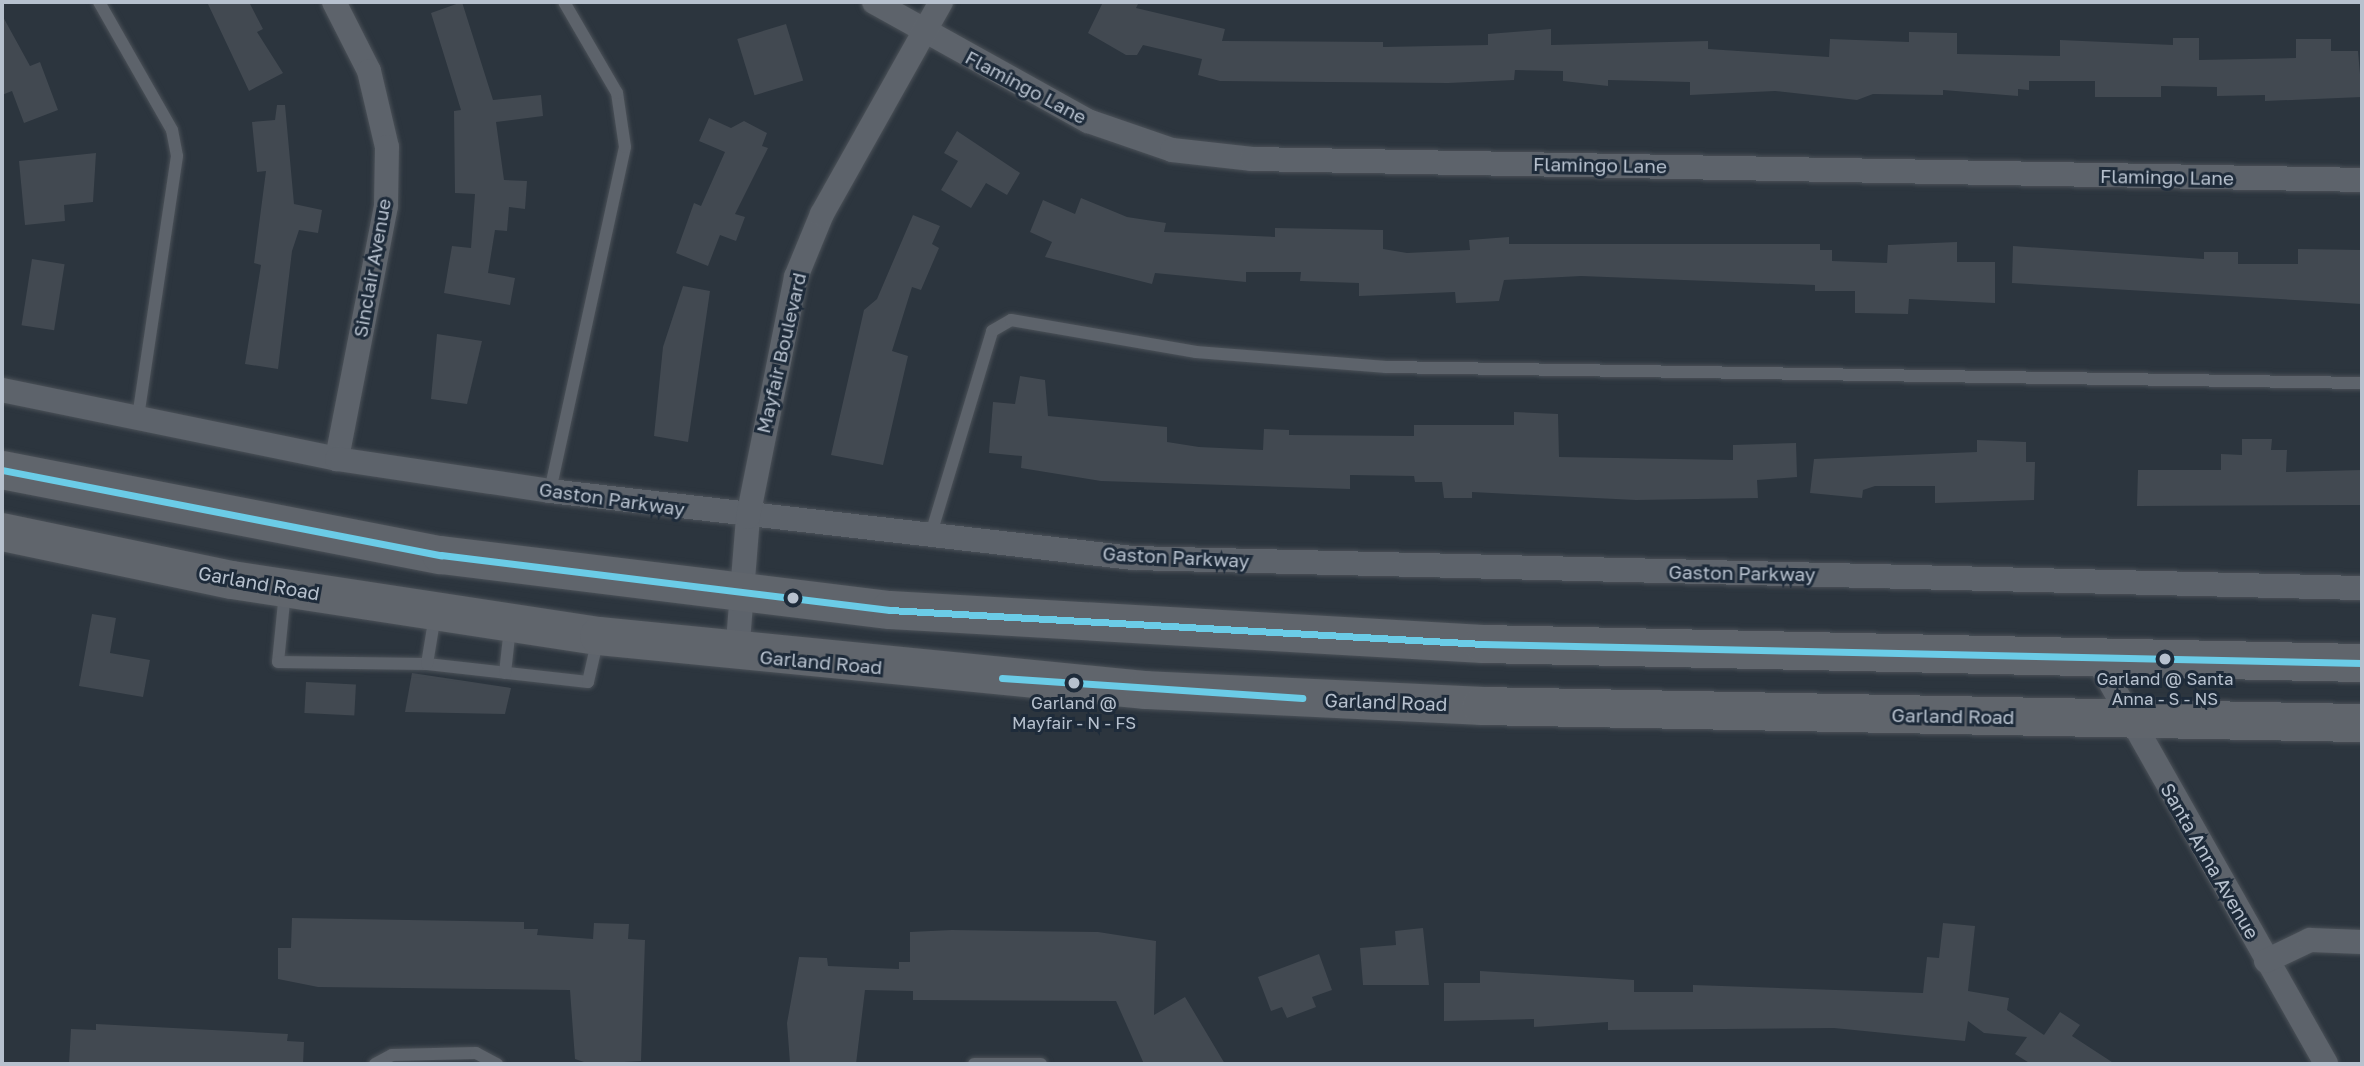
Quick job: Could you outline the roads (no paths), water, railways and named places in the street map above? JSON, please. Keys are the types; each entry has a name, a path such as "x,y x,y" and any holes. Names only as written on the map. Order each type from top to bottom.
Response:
{"main road":[{"path":"2,470 441,555 890,610 1483,645 2362,663"},
{"name":"Garland Road","path":"2,532 286,588 599,636 737,654 1146,691 1481,706 2362,723"},
{"path":"1481,706 1483,645"}],"street":[{"name":"Sinclair Avenue","path":"334,2 369,72 387,147 386,206 337,459"},
{"name":"Flamingo Lane","path":"874,2 923,32 1087,121 1172,150 1225,156 2362,180"},
{"name":"Mayfair Boulevard","path":"737,654 748,517 796,277 821,214 941,2"},
{"name":"Gaston Parkway","path":"2,390 337,459 550,491 748,517 1133,558 2362,588"},
{"name":"Santa Anna Avenue","path":"2096,657 2129,720 2326,1064"},
{"path":"2266,961 2310,940 2362,942"}],"lane":[{"path":"99,2 172,130 177,156 138,418"},
{"path":"550,491 625,147 617,93 564,2"},
{"path":"930,537 992,331 1011,320 1196,352 1386,367 2362,383"},
{"path":"286,588 278,662 427,664 588,682 599,636"},
{"path":"427,664 436,611"},
{"path":"505,673 511,622"},
{"path":"374,1064 392,1055 476,1053 497,1064"},
{"path":"974,1064 1041,1064"}],"place":[{"name":"Garland @ Santa Anna - S - NS","path":"2165,659"},
{"name":"Garland @ Mayfair - N - FS","path":"1074,683"}]}
